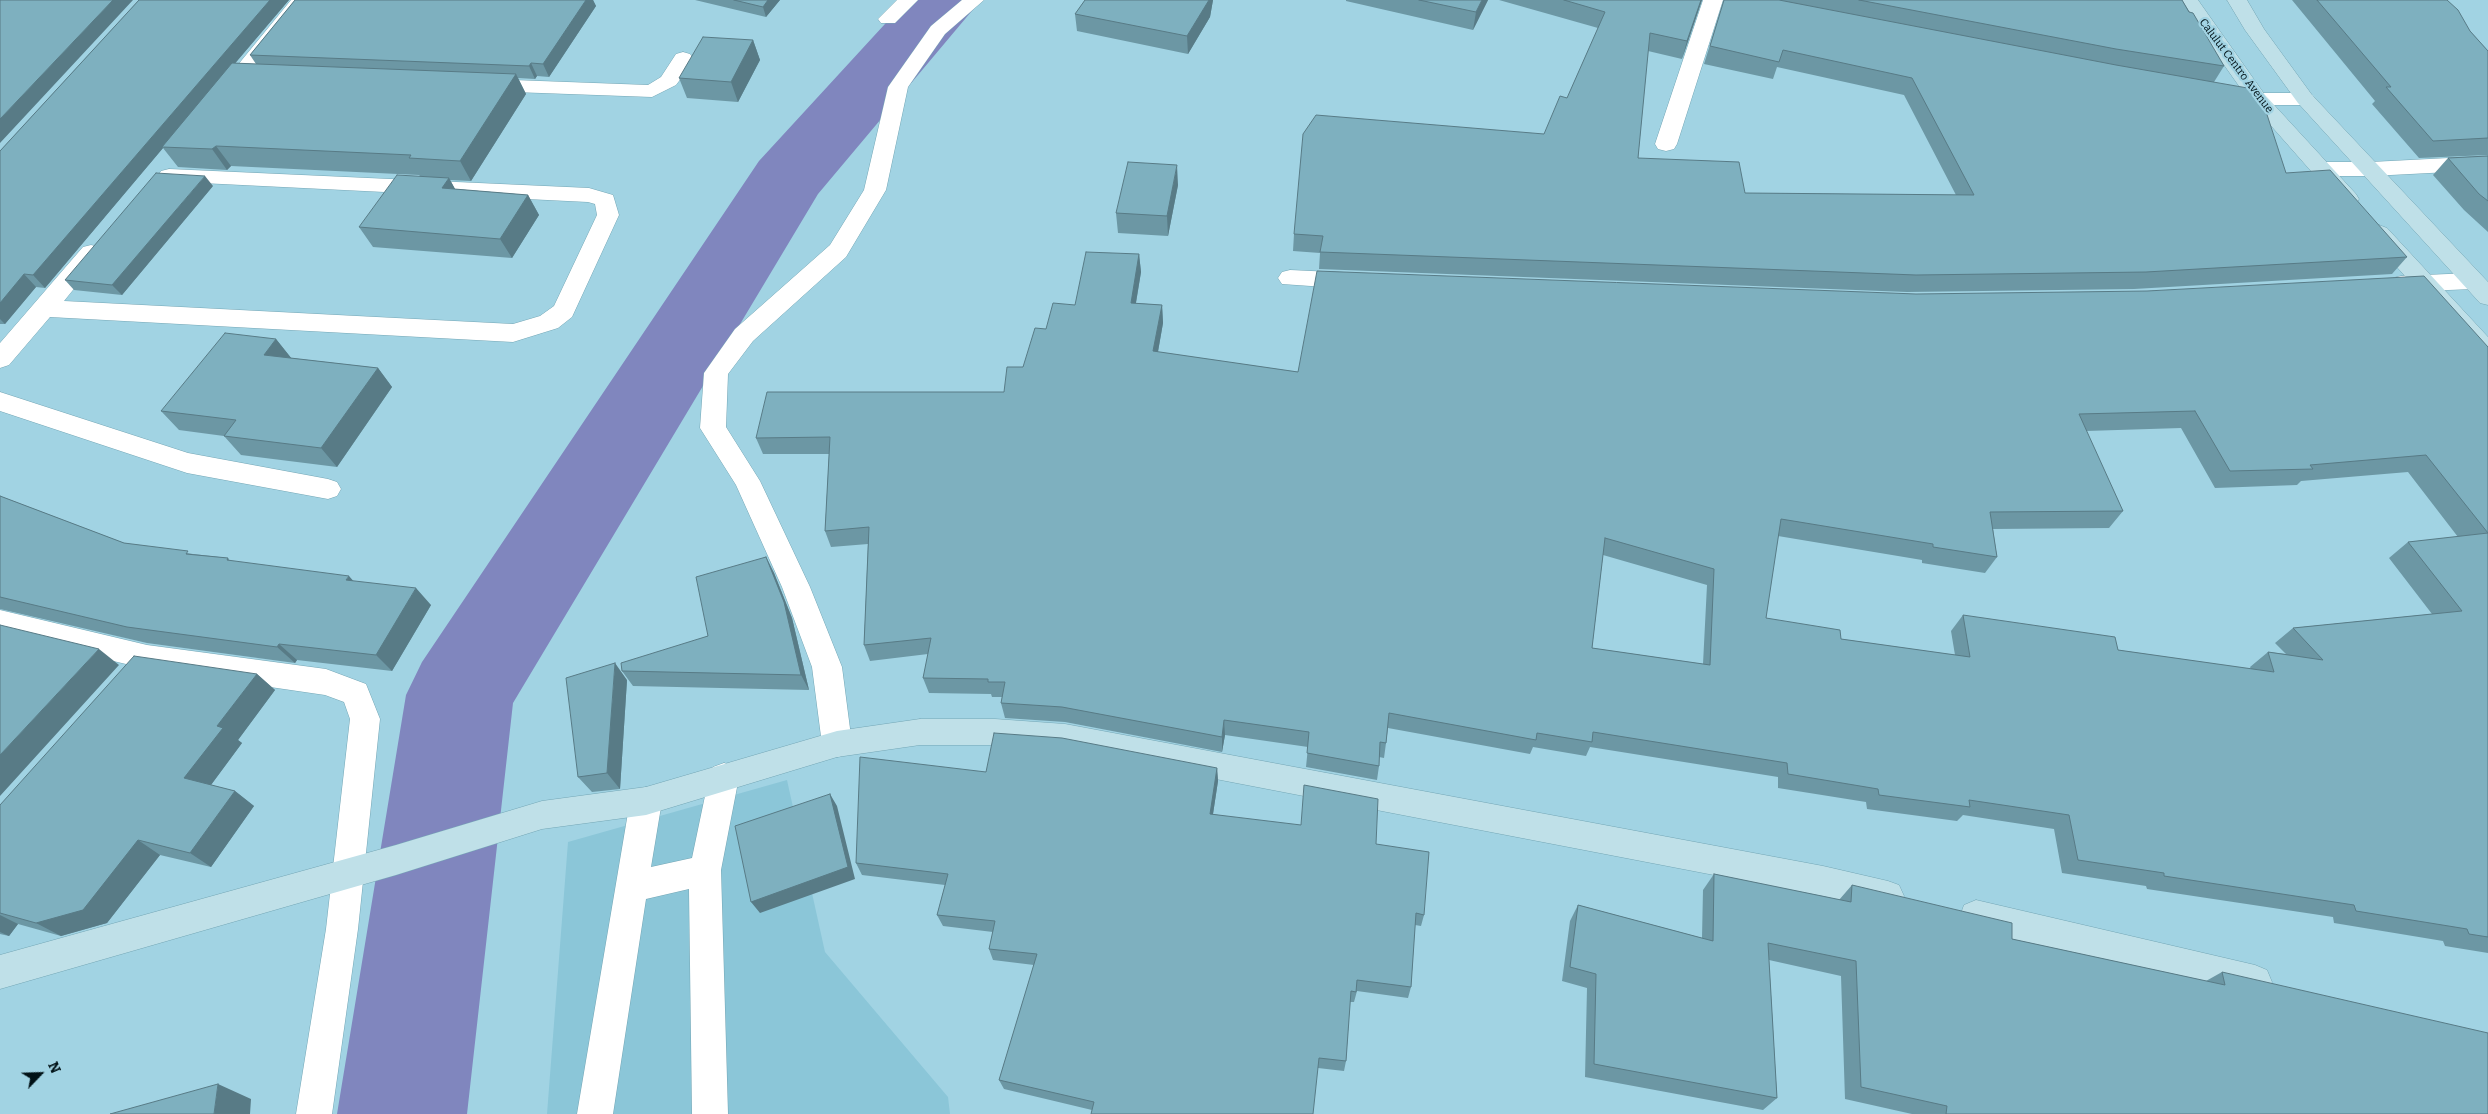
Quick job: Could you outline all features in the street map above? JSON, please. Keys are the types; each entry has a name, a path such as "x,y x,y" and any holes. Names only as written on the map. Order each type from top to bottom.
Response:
{"street":[{"path":"214,106 301,0"},
{"path":"888,19 908,0"},
{"path":"837,744 827,667 796,587 746,482 713,428 716,373 744,335 838,251 875,190 898,87 938,30 974,0"},
{"path":"1666,144 1713,0"},
{"name":"Calulut Centro Avenue","path":"2188,0 2258,99 2488,353"},
{"path":"2236,0 2255,30 2305,99 2480,289"},
{"path":"465,84 652,91 669,81 683,58"},
{"path":"239,75 268,76"},
{"path":"2211,91 2258,99 2305,99"},
{"path":"45,308 513,333 549,322 564,311 608,215 606,200 590,195 154,179 176,152"},
{"path":"2322,170 2371,170 2488,163"},
{"path":"0,359 107,234"},
{"path":"1290,278 1380,282"},
{"path":"2378,285 2424,284 2480,289"},
{"path":"0,401 187,463 328,489"},
{"path":"0,622 137,668 326,682 356,693 365,719 348,872 314,1114"},
{"path":"0,972 348,872 396,860 542,814 646,801 837,744 920,732 995,732 1065,737 1814,879 2287,990"},
{"path":"710,1114 705,870 724,777"},
{"path":"595,1114 646,801"},
{"path":"631,888 705,870"}],"shaded area":[{"path":"787,780 825,952 948,1097 950,1114 547,1114 568,842"}],"building":[{"path":"0,0 113,0 0,119"},
{"path":"139,0 270,0 33,275 24,274 0,303 0,151"},
{"path":"295,0 586,0 543,64 531,63 529,66 250,55"},
{"path":"734,0 768,0 763,7"},
{"path":"1085,0 1209,0 1187,36 1075,14"},
{"path":"1419,0 1482,0 1476,12"},
{"path":"1564,0 1701,0 1687,41 1650,33 1638,158 1739,162 1745,193 1974,195 1912,78 1783,50 1779,62 1710,46 1724,0 1779,0 2116,65 2259,90 2286,173 2330,170 2407,257 2146,272 1916,275 1320,252 1323,236 1294,234 1303,134 1316,115 1544,134 1560,96 1567,98 1605,12"},
{"path":"1859,0 2182,0 2189,12 2193,13 2224,66 2116,49"},
{"path":"2317,0 2447,0 2458,10 2470,31 2488,51 2488,138 2433,141 2386,87 2391,87"},
{"path":"703,37 753,40 731,82 679,78"},
{"path":"232,63 516,74 460,161 409,158 411,155 216,146 212,149 162,147"},
{"path":"2488,156 2488,201 2479,194 2448,158"},
{"path":"1128,162 1177,165 1167,216 1116,213"},
{"path":"156,173 205,176 112,285 65,280"},
{"path":"397,175 449,178 442,188 528,195 500,239 359,227"},
{"path":"1086,252 1139,254 1131,303 1162,305 1153,351 1298,372 1317,271 1916,294 2147,291 2424,276 2488,347 2488,533 2488,937 2469,934 2467,929 2356,911 2354,905 2164,876 2164,873 2078,860 2069,815 1969,800 1970,807 1879,795 1878,789 1788,774 1787,763 1593,732 1592,742 1537,733 1536,740 1389,713 1386,743 1380,742 1379,766 1307,753 1309,732 1224,720 1222,737 1062,707 1001,703 1005,682 988,682 988,679 923,678 931,638 864,645 869,527 825,531 830,437 756,438 767,392 1004,392 1007,367 1023,367 1035,328 1046,329 1053,303 1075,305","holes":["2195,411 2230,471 2313,469 2310,465 2426,455 2488,533 2408,542 2462,611 2293,628 2323,660 2268,652 2274,672 2118,650 2115,637 1963,615 1970,657 1841,639 1840,630 1766,618 1781,519 1933,544 1933,547 1997,557 1990,512 2123,511 2079,414","1605,538 1714,569 1710,665 1592,648"]},
{"path":"225,333 276,339 264,355 378,368 321,448 224,436 236,420 161,411"},
{"path":"0,496 124,543 188,551 186,554 228,558 227,560 349,576 346,580 416,588 376,655 279,644 277,647 127,627 0,597"},
{"path":"766,557 784,602 801,675 622,671 621,663 708,636 696,577"},
{"path":"0,625 99,649 0,755"},
{"path":"134,656 257,674 217,726 223,728 184,778 235,791 190,853 138,840 83,910 36,923 0,913 0,805"},
{"path":"615,663 607,773 578,777 566,678"},
{"path":"994,733 1062,738 1217,768 1210,814 1301,825 1304,785 1378,799 1376,844 1429,852 1424,915 1416,913 1411,987 1357,980 1356,992 1351,991 1346,1061 1319,1058 1313,1114 1091,1114 1094,1102 999,1080 1037,954 989,949 995,921 937,915 948,874 856,863 860,757 986,772"},
{"path":"830,794 848,867 751,902 735,826"},
{"path":"1714,874 1851,902 1852,885 2012,923 2012,939 2225,985 2222,972 2488,1033 2488,1114 1946,1114 1947,1106 1861,1087 1856,961 1768,943 1777,1098 1594,1064 1596,974 1570,967 1578,905 1713,941"},
{"path":"218,1084 214,1114 110,1114"}],"waterway":[{"path":"402,1114 460,695 787,179 946,0"}]}
